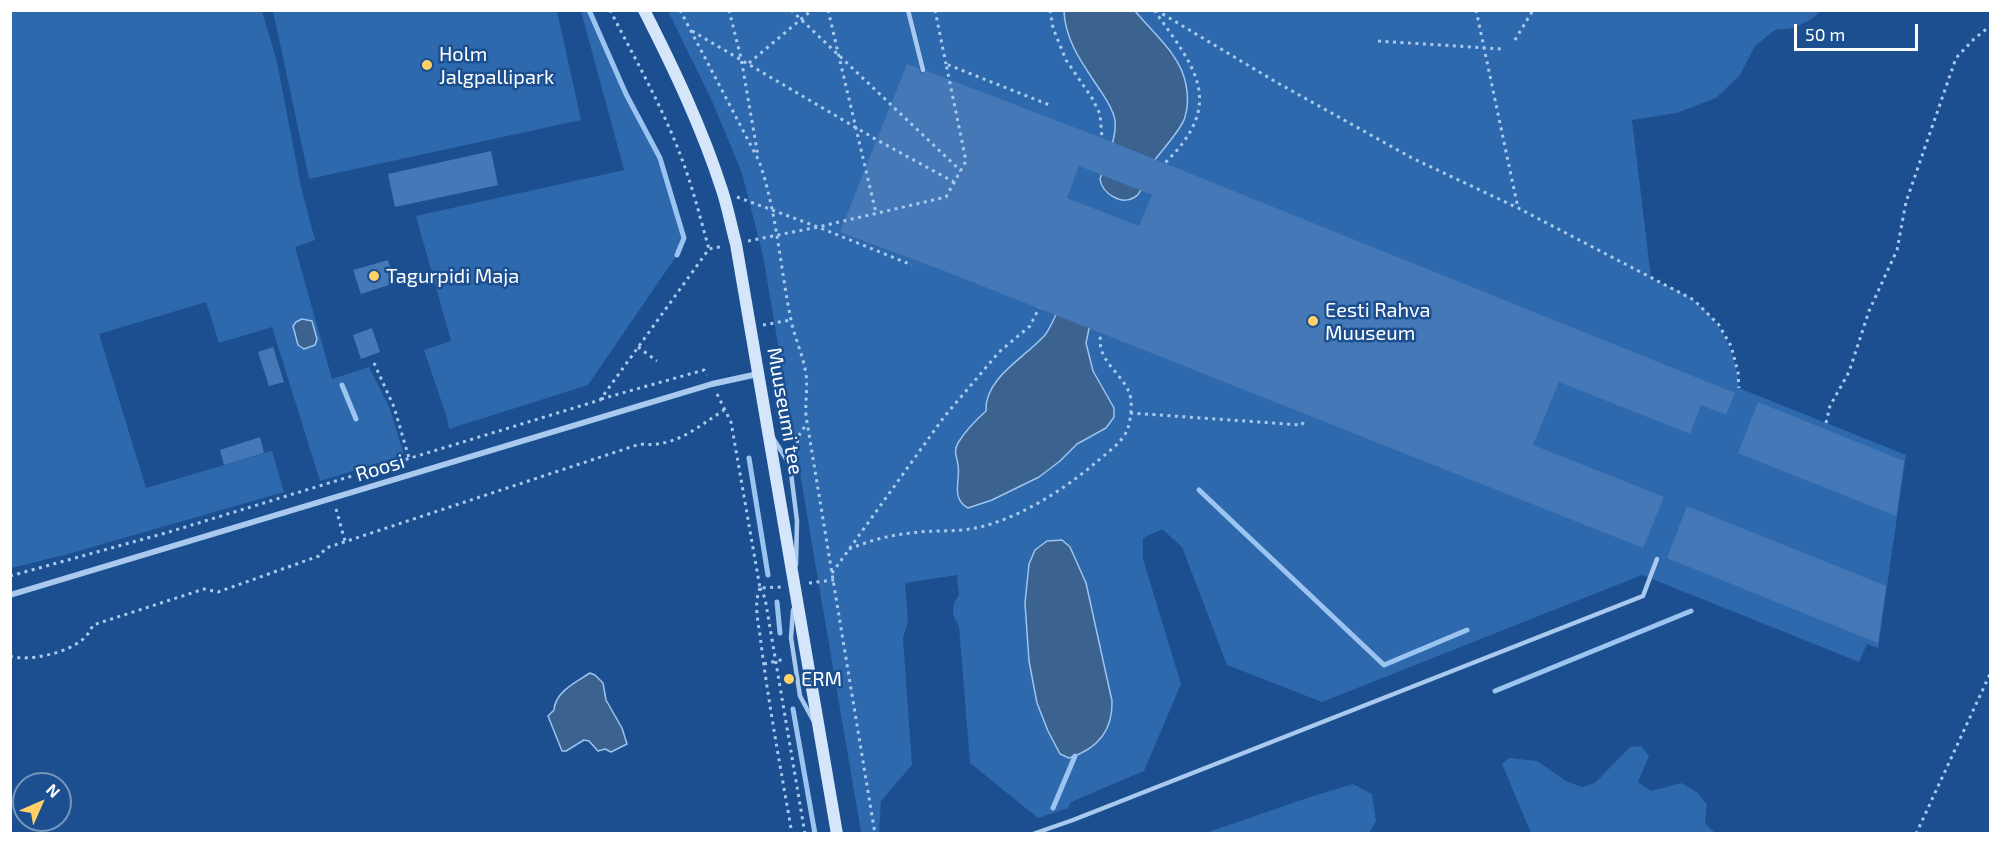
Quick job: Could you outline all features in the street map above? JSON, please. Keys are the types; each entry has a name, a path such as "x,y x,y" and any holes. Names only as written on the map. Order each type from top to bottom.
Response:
{"street":[{"name":"Muuseumi tee","path":"644,10 699,127 722,191 736,244 837,834"},
{"name":"Roosi","path":"10,595 712,384 759,374"}],"lane":[{"path":"908,10 923,70"},
{"path":"1033,834 1643,596 1657,559"}],"path":[{"path":"600,400 709,249 684,163 667,123 610,10"},
{"path":"680,10 759,161 768,185 791,320 803,356 807,377 804,400 806,416 875,834"},
{"path":"729,10 741,58 759,161"},
{"path":"791,10 961,171"},
{"path":"749,63 812,10"},
{"path":"828,10 876,214"},
{"path":"754,240 946,197 966,161 934,10"},
{"path":"1050,10 1053,28 1066,60 1100,114 1102,138"},
{"path":"1155,10 1190,63 1198,83 1200,109 1195,125 1183,145 1165,163"},
{"path":"1155,10 1276,82 1412,158 1518,208 1694,300 1719,325 1731,346 1738,372 1739,388"},
{"path":"1476,10 1518,208"},
{"path":"1515,40 1533,10"},
{"path":"1826,423 1830,406 1849,372 1869,311 1897,250 1906,202 1956,58 1990,26"},
{"path":"691,30 854,127 954,183"},
{"path":"1378,41 1502,49"},
{"path":"946,64 1052,106"},
{"path":"722,191 912,265"},
{"path":"832,573 944,417 999,352 1030,326 1039,309"},
{"path":"751,327 791,320"},
{"path":"849,549 876,539 911,533 984,526 1053,495 1075,480 1121,440 1127,430 1131,394 1104,359 1099,340 1101,333"},
{"path":"638,347 657,361"},
{"path":"374,363 394,407 409,459"},
{"path":"10,576 169,532 704,370 730,422 760,588 765,598 805,834"},
{"path":"10,656 31,659 65,649 87,636 93,625 204,589 218,592 319,556 326,548 345,541 640,444 654,445 677,440 724,410"},
{"path":"1130,413 1302,425 1305,418"},
{"path":"333,499 345,541"},
{"path":"760,588 834,580"},
{"path":"760,588 757,607 764,664 792,834"},
{"path":"1916,834 1990,674"}],"shaded area":[{"path":"10,11 262,11 277,62 301,187 315,240 295,247 332,379 369,367 390,409 404,455 320,481 272,327 219,343 206,302 99,334 146,488 272,451 284,492 11,568"},
{"name":"Holm Jalgpallipark","path":"273,11 557,11 581,120 309,179"},
{"path":"581,11 589,11 626,94 660,158 684,238 677,255 588,385 449,429 424,350 451,341 416,216 624,170"},
{"path":"668,11 1821,11 1794,28 1775,30 1755,46 1740,75 1716,98 1677,113 1632,120 1651,278 1688,297 1703,308 1720,328 1735,362 1739,388 1906,455 1878,648 1867,644 1859,662 1642,575 1322,702 1227,665 1182,547 1162,529 1143,538 1143,559 1181,684 1144,771 1071,802 1068,808 1038,818 970,763 959,626 954,618 953,610 959,595 957,575 905,583 908,621 903,638 912,765 881,801 879,833 861,832 763,256 742,173 712,101"},
{"path":"1064,11 1135,11 1172,54 1183,74 1187,101 1183,122 1148,169 1138,195 1130,199 1113,197 1104,189 1100,179 1113,142 1115,120 1108,102 1075,51 1067,32"},
{"path":"1094,305 1086,343 1093,371 1114,408 1114,417 1106,428 1077,444 1039,477 992,500 968,508 959,499 956,449 967,430 986,411 987,399 992,388 1008,369 1045,335 1060,306"},
{"path":"302,319 312,321 317,339 315,345 304,349 298,345 293,326"},
{"path":"1062,540 1070,547 1086,583 1112,701 1110,721 1101,737 1088,750 1069,758 1060,754 1037,703 1029,661 1025,603 1029,564 1035,550 1047,541"},
{"path":"590,673 603,683 606,700 622,728 627,744 611,752 605,749 598,751 589,741 584,740 562,751 548,716 554,710 562,693"},
{"path":"1641,746 1649,756 1638,782 1651,791 1681,783 1698,793 1707,805 1705,823 1715,833 1531,833 1502,764 1509,758 1537,761 1566,781 1582,787 1595,783 1630,747"},
{"path":"1353,784 1372,794 1376,821 1369,833 1206,833 1310,797"}],"building":[{"name":"Eesti Rahva Muuseum","path":"907,64 918,68 921,74 927,71 1102,138 1735,393 1726,415 1701,405 1690,434 1559,382 1533,445 1664,497 1643,548 947,272 840,232","holes":["1079,166 1152,195 1139,226 1067,198"]},
{"path":"491,151 498,185 395,207 388,174"},
{"name":"Tagurpidi Maja","path":"388,260 395,283 361,294 353,270"},
{"path":"372,328 380,352 361,359 353,335"},
{"path":"273,347 284,382 269,386 258,352"},
{"path":"1758,402 1904,461 1896,516 1738,453"},
{"path":"260,437 264,453 224,465 220,450"},
{"path":"1687,506 1886,586 1878,643 1667,558"}],"waterway":[{"path":"589,10 626,94 660,158 684,238 677,255"},
{"path":"342,385 356,419"},
{"path":"749,458 768,575"},
{"path":"1199,490 1384,665 1467,630"},
{"path":"777,602 780,633"},
{"path":"1495,691 1691,611"},
{"path":"793,709 815,834"},
{"path":"1053,808 1075,756"}],"place":[{"name":"Holm Jalgpallipark","path":"427,65"},
{"name":"Tagurpidi Maja","path":"374,276"},
{"name":"Eesti Rahva Muuseum","path":"1313,321"},
{"name":"ERM","path":"789,679"}]}
